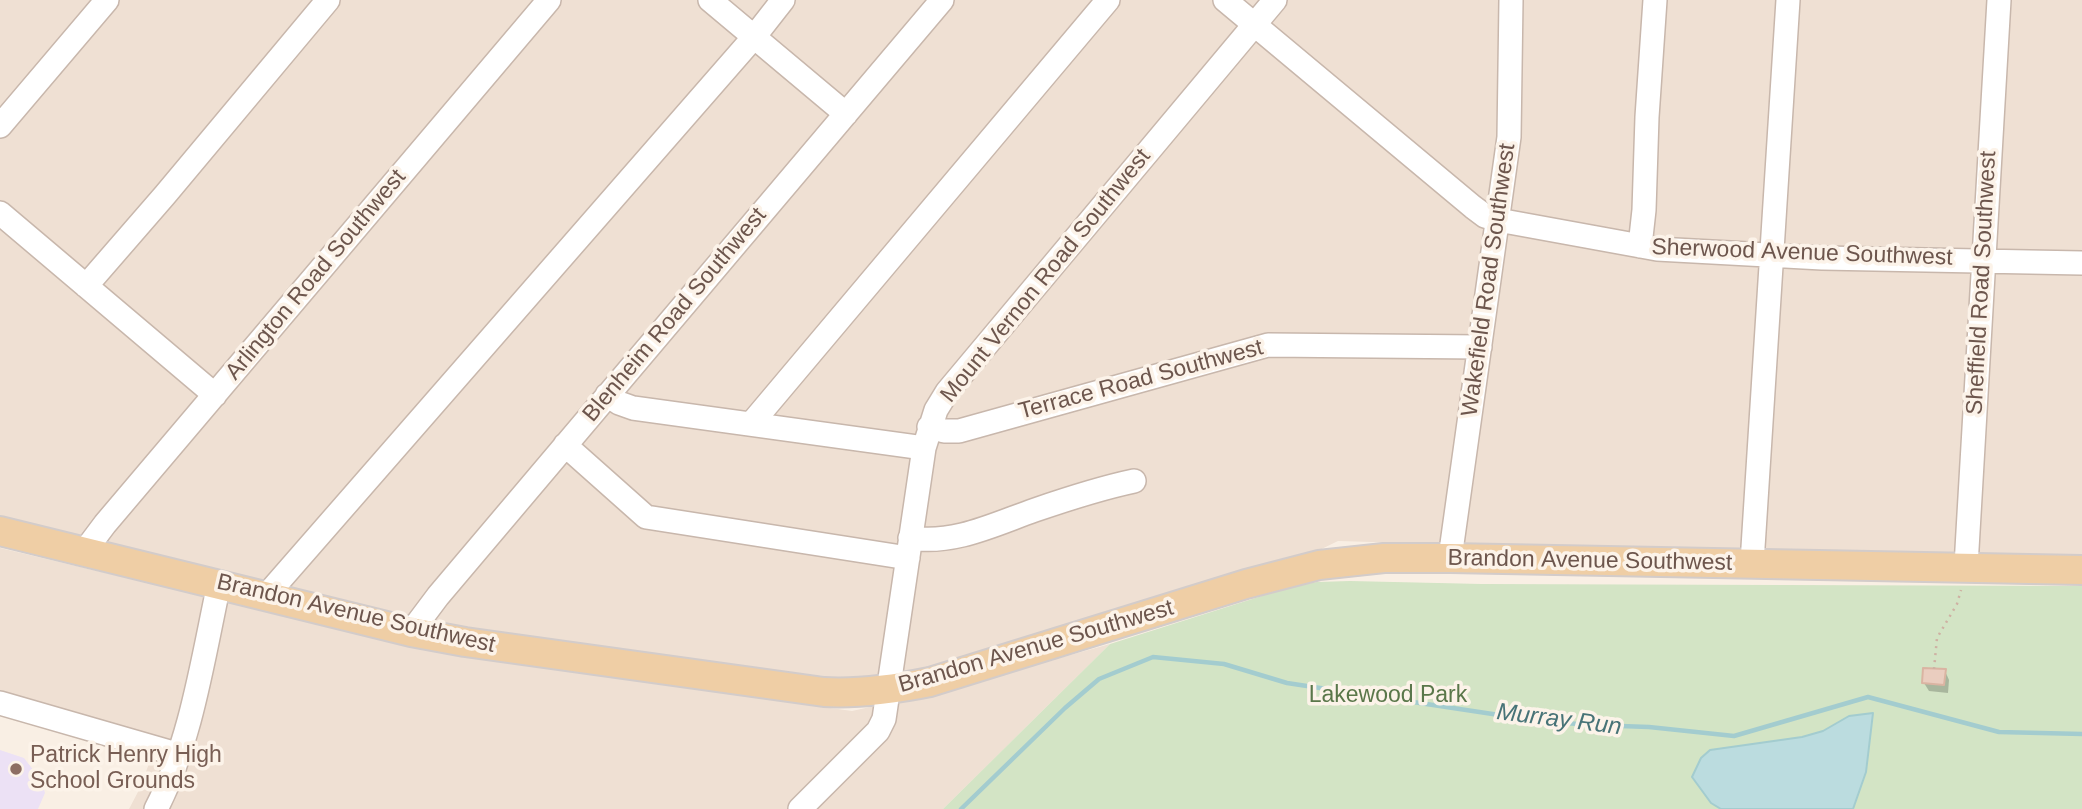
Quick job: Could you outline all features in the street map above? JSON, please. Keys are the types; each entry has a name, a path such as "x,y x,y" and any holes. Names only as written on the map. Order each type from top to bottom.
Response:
{"main road":[{"name":"Brandon Avenue Southwest","path":"0,531 411,632 465,642 851,694 930,682 1246,584 1320,565 1384,558 2082,570"}],"street":[{"path":"0,125 107,0"},
{"path":"86,286 328,0"},
{"name":"Arlington Road Southwest","path":"84,552 549,0"},
{"path":"710,0 846,114"},
{"path":"266,596 754,37 783,0"},
{"name":"Blenheim Road Southwest","path":"411,632 438,596 942,0"},
{"path":"751,424 1108,0"},
{"name":"Sherwood Avenue Southwest","path":"1225,0 1473,207 1485,216 1498,220 1640,246 1772,256 2082,263"},
{"name":"Mount Vernon Road Southwest","path":"800,809 878,731 884,719 927,438 936,410 947,392 1275,0"},
{"name":"Wakefield Road Southwest","path":"1451,558 1509,137 1511,0"},
{"path":"1640,246 1655,0"},
{"path":"1752,563 1788,0"},
{"name":"Sheffield Road Southwest","path":"1966,566 1999,0"},
{"path":"0,213 215,395"},
{"name":"Terrace Road Southwest","path":"607,395 633,408 751,424 927,438 944,431 959,431 1268,345 1480,347"},
{"path":"565,445 646,517 909,548 925,541 961,536 992,527 1035,510 1134,481"},
{"path":"156,809 180,755 219,584"},
{"path":"0,703 180,755"}],"path":[{"path":"1934,668 1937,638 1956,604 1966,566"}],"shaded area":[{"path":"0,0 2082,0 2082,555 1338,541 1305,557 921,673 841,678 713,663 443,624 352,605 0,517"},
{"path":"0,548 451,655 852,711 938,692 1110,644 943,809 129,809 158,740 0,701"},
{"name":"Patrick Henry High School Grounds","path":"0,750 24,758 41,780 45,793 38,809 0,809"}],"green space":[{"name":"Lakewood Park","path":"1317,582 2082,586 2082,809 943,809 1110,644 1287,588"}],"water":[{"path":"1873,713 1866,772 1853,809 1721,809 1711,803 1692,777 1701,758 1710,750 1802,737 1823,731 1849,716"}],"building":[{"path":"1923,668 1946,669 1944,685 1922,683"}],"waterway":[{"name":"Murray Run","path":"961,809 1065,708 1099,679 1153,657 1224,664 1287,683 1539,721 1649,727 1734,736 1868,697 1999,732 2082,734"}],"place":[{"name":"Patrick Henry High School Grounds","path":"16,769"}]}
